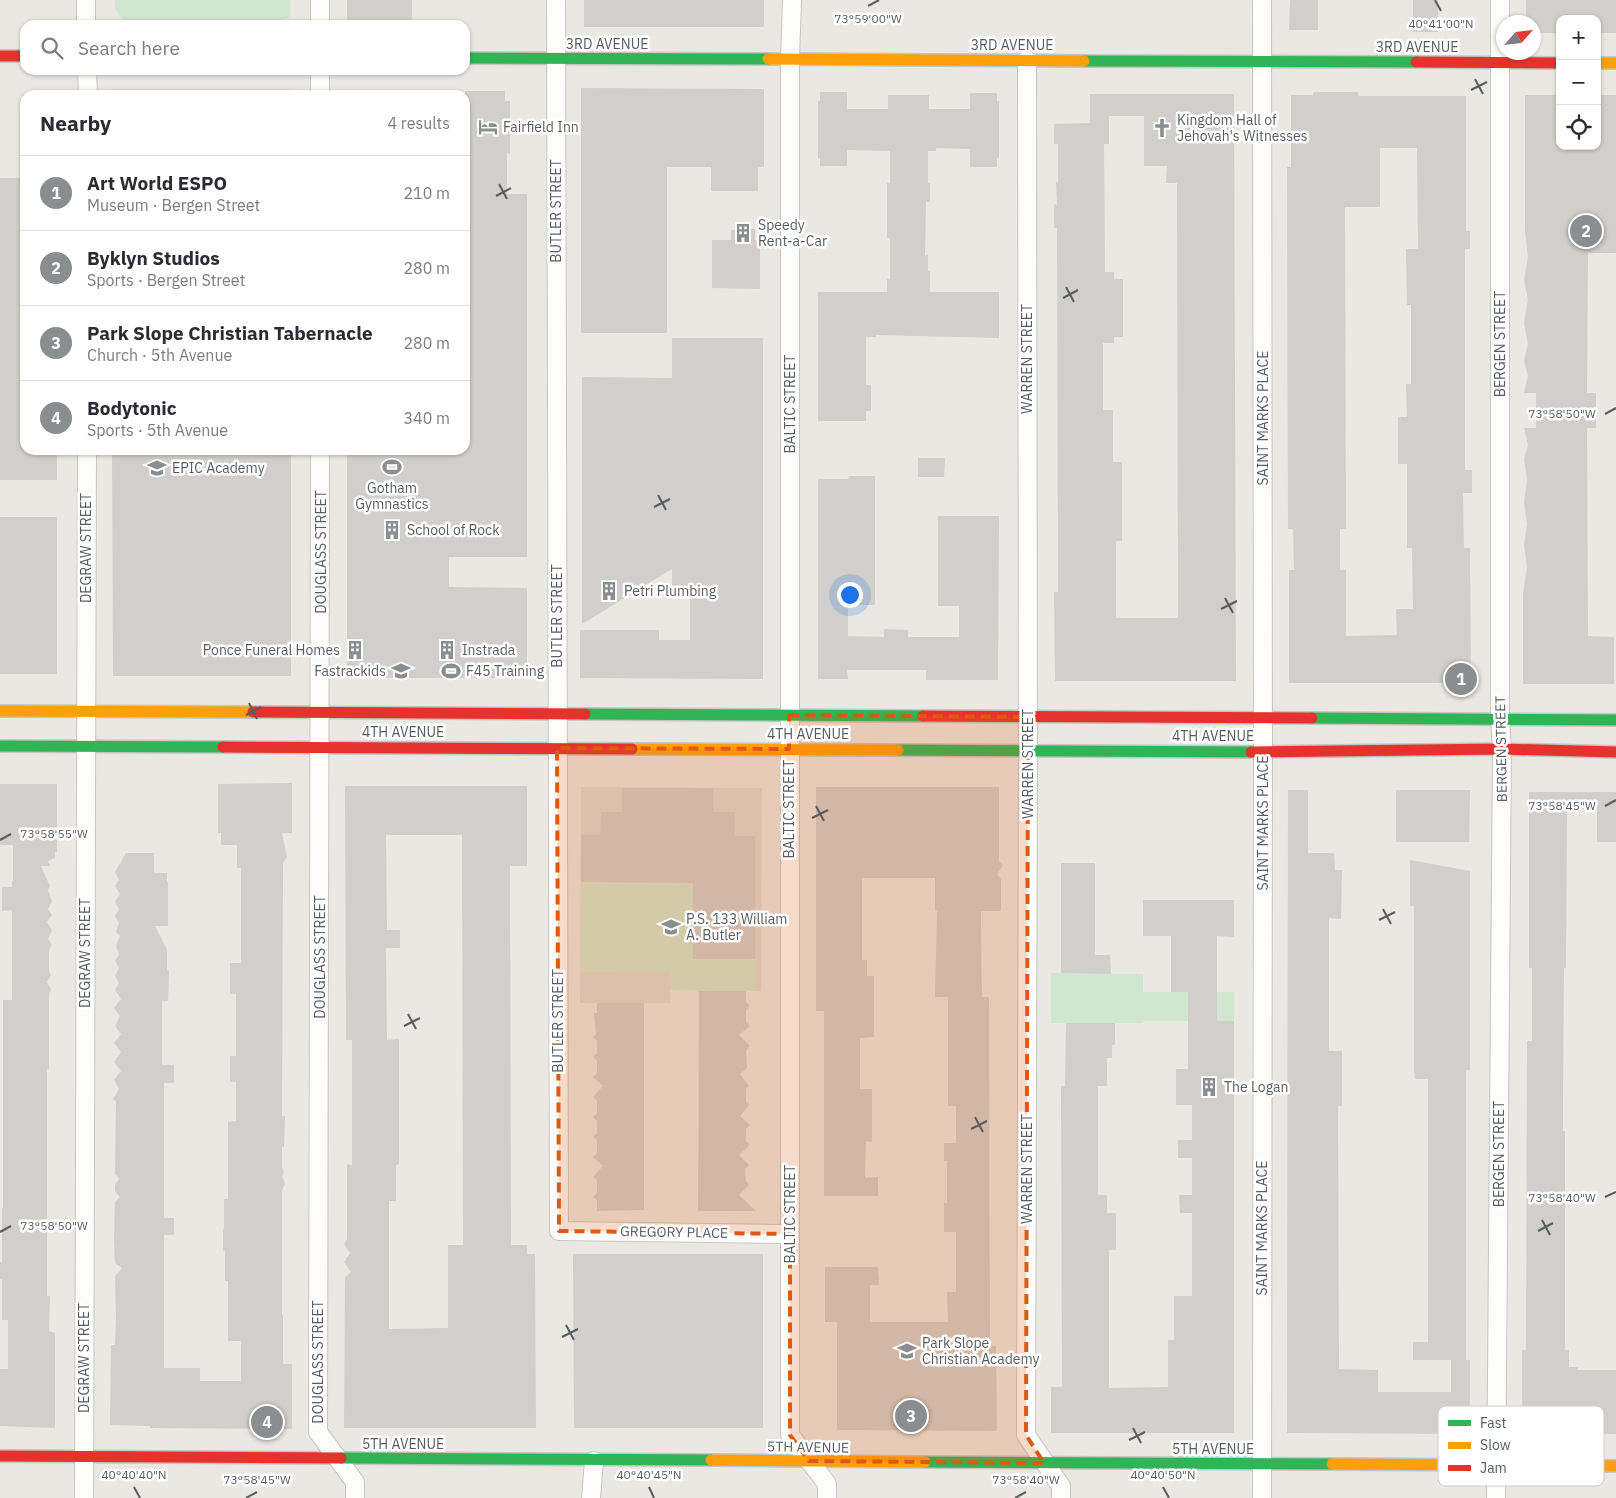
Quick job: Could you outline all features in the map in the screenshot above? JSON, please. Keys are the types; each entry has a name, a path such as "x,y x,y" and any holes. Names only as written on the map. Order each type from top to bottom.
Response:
{"main road":[{"path":"0,56 20,56"},
{"name":"3RD AVENUE","path":"470,58 1556,63"},
{"path":"1601,63 1616,63"},
{"name":"4TH AVENUE","path":"0,711 1616,720"},
{"name":"4TH AVENUE","path":"0,746 321,746 1263,752 1502,750 1616,752"},
{"name":"5TH AVENUE","path":"0,1456 1438,1466"}],"street":[{"path":"86,0 86,20"},
{"path":"320,0 320,20"},
{"name":"BUTLER STREET","path":"556,0 556,748 559,1231"},
{"name":"BALTIC STREET","path":"792,0 790,60 789,715 790,1435 827,1484 827,1498"},
{"name":"SAINT MARKS PLACE","path":"1262,0 1262,1498"},
{"name":"BERGEN STREET","path":"1497,1406 1502,750 1500,718 1500,0"},
{"name":"WARREN STREET","path":"1027,60 1028,750 1026,1435 1062,1486 1061,1498"},
{"path":"88,75 88,90"},
{"path":"320,75 320,90"},
{"name":"DEGRAW STREET","path":"84,1498 87,455"},
{"name":"DOUGLASS STREET","path":"320,455 321,746 318,1432 355,1482 355,1498"},
{"name":"GREGORY PLACE","path":"559,1231 790,1234"},
{"path":"591,1498 594,1461"}],"highlighted area":[{"path":"789,715 1028,717 1026,1435 1044,1463 809,1461 790,1435 790,1234 559,1231 557,748 789,749"}],"shaded area":[{"name":"P.S. 133 William A. Butler","path":"581,787 762,788 761,991 670,990 670,1003 580,1003"}],"green space":[{"path":"115,0 290,0 290,18 280,20 123,20 115,9"},
{"path":"112,89 291,89 291,90"},
{"path":"581,882 693,883 693,959 755,959 755,991 670,990 670,973 580,972"},
{"path":"1051,973 1143,974 1143,992 1234,992 1234,1021 1051,1023"}],"building":[{"path":"347,0 412,0 412,20 347,20"},
{"path":"584,0 764,0 764,27 584,27"},
{"path":"1290,0 1318,0 1318,30 1289,30"},
{"path":"1413,0 1438,0 1438,32 1413,32"},
{"path":"1526,0 1616,0 1616,33 1601,33 1601,15 1556,15 1556,33 1541,33 1541,15 1526,15"},
{"path":"581,88 764,89 764,167 758,167 758,191 711,191 711,167 667,167 667,333 581,333"},
{"path":"470,91 505,91 505,101 510,101 510,154 507,153 507,194 527,194 527,557 449,557 449,587 527,588 527,678 364,678 363,676 347,676 347,455 470,455"},
{"path":"820,92 847,92 847,109 888,109 888,95 929,95 929,109 970,109 970,93 997,93 997,101 999,101 999,158 997,158 997,167 970,167 970,149 936,148 936,151 928,151 930,202 926,202 925,256 928,255 930,292 999,292 999,338 876,335 876,337 866,337 866,385 871,385 871,411 866,411 866,421 818,421 818,292 887,292 887,279 890,279 890,238 887,238 887,183 890,183 890,151 847,150 847,166 820,166 820,158 818,158 818,101 820,101"},
{"path":"1313,92 1358,92 1358,96 1466,96 1466,231 1470,231 1470,249 1465,249 1465,470 1472,470 1472,493 1463,493 1464,548 1470,548 1471,685 1451,685 1451,683 1289,683 1289,570 1294,570 1293,529 1288,529 1287,167 1291,167 1291,95 1313,95","holes":["1380,148 1417,148 1418,249 1406,249 1407,305 1411,305 1411,384 1406,384 1407,417 1398,417 1398,464 1407,464 1407,548 1412,548 1413,609 1396,609 1397,635 1346,636 1346,570 1340,570 1340,529 1346,529 1345,207 1380,207"]},
{"path":"1090,94 1234,94 1236,681 1055,681 1054,592 1058,592 1058,577 1057,228 1054,228 1054,204 1057,205 1058,144 1054,144 1054,124 1090,123","holes":["1109,116 1144,116 1144,166 1167,166 1166,183 1177,183 1178,618 1116,618 1116,541 1122,541 1122,462 1113,462 1113,410 1103,410 1103,343 1114,343 1114,337 1123,337 1123,279 1114,279 1114,272 1105,272 1104,144 1109,144"]},
{"path":"1525,95 1556,95 1556,150 1601,150 1601,95 1616,95 1616,253 1588,253 1587,393 1596,393 1596,428 1587,428 1588,636 1614,637 1614,684 1523,684 1523,594 1527,567 1524,545 1527,524 1524,502 1527,480 1524,459 1528,445 1524,428 1536,428 1536,393 1524,393 1528,376 1524,361 1528,344 1524,323 1528,300 1524,280 1528,258 1525,230"},
{"path":"0,178 20,178 20,455 57,455 57,480 0,480"},
{"path":"755,229 755,240 760,241 760,289 712,288 712,240 731,240 731,230"},
{"path":"672,338 763,338 763,679 580,678 580,630 659,630 659,640 690,640 690,593 672,593 672,569 582,624 582,377 672,378"},
{"path":"112,455 291,455 291,676 113,676"},
{"path":"918,458 945,458 944,477 918,477"},
{"path":"849,476 875,476 875,605 848,605 848,636 884,637 884,629 908,630 908,637 959,637 959,606 938,606 938,516 999,516 998,680 926,680 926,670 847,670 848,679 818,679 818,479 848,479"},
{"path":"0,517 57,517 57,674 0,674"},
{"path":"292,783 292,833 282,833 287,857 283,863 282,1116 285,1116 284,1147 282,1147 282,1168 284,1172 282,1176 285,1184 282,1190 282,1315 283,1364 292,1364 292,1429 150,1428 150,1426 110,1425 111,1345 115,1345 116,1319 115,1276 122,1268 115,1263 114,1240 115,1202 120,1197 115,1191 115,1185 119,1179 115,1173 116,1101 113,1099 119,1089 114,1080 121,1071 114,1062 121,1052 114,1043 121,1034 115,1026 120,1016 114,1008 121,999 115,990 119,983 115,976 119,968 115,961 119,954 116,946 120,936 116,932 119,923 115,916 119,909 115,902 120,894 115,886 119,880 115,872 126,853 154,853 154,873 167,873 168,882 168,926 155,926 167,949 167,970 169,971 168,1001 162,1001 162,1065 174,1065 174,1083 164,1083 164,1218 174,1218 174,1235 164,1235 164,1368 200,1368 200,1381 241,1381 241,1341 228,1341 228,1281 225,1281 223,1229 224,1199 228,1199 228,1122 236,1121 236,1082 230,1082 230,1056 236,1056 236,994 230,994 230,963 241,963 241,868 237,868 237,845 221,845 221,833 218,833 218,784"},
{"path":"0,784 57,784 57,852 55,852 55,858 48,861 50,866 41,866 50,886 48,890 52,901 48,909 52,915 47,922 52,930 48,939 52,945 49,950 49,971 51,975 47,982 51,989 49,994 49,1069 47,1069 47,1296 50,1296 49,1331 55,1333 55,1428 0,1426 0,1369 8,1369 8,1320 2,1320 2,1279 0,1279 3,1208 3,1000 12,1000 12,910 2,911 2,887 12,887 13,845 0,845"},
{"path":"345,786 527,786 527,866 510,866 511,1245 527,1245 527,1254 535,1254 536,1428 344,1428 345,1277 351,1272 344,1262 350,1253 344,1244 347,1239 347,1164 352,1165 352,1040 346,1040","holes":["386,835 462,835 463,1245 448,1245 448,1328 389,1329 389,1201 396,1201 396,1165 399,1164 399,1039 387,1040 386,948 400,948 400,930 387,930"]},
{"path":"816,787 999,787 999,861 1003,865 997,874 1001,879 1001,911 981,911 982,997 989,997 990,1346 996,1346 997,1431 837,1430 837,1322 825,1322 825,1267 878,1267 879,1285 870,1285 870,1322 948,1322 947,1292 956,1292 956,1232 944,1232 944,1203 947,1203 947,1161 944,1161 944,1143 956,1143 956,1106 948,1106 948,997 935,997 937,911 935,911 935,878 862,878 862,960 867,960 867,976 874,976 874,1037 860,1038 860,1089 872,1089 872,1142 866,1141 865,1178 878,1177 878,1196 824,1196 824,1011 816,1011"},
{"path":"622,788 713,788 713,812 735,812 735,836 755,836 755,959 693,959 693,883 581,882 581,835 600,835 601,812 622,812"},
{"path":"1288,790 1308,790 1308,853 1334,853 1335,870 1342,870 1341,919 1329,918 1329,1051 1342,1051 1342,1106 1338,1106 1339,1369 1378,1370 1378,1392 1451,1392 1451,1360 1413,1360 1413,1342 1428,1342 1428,1079 1415,1079 1414,1069 1414,906 1410,906 1410,860 1470,871 1470,1070 1466,1070 1466,1360 1470,1360 1470,1406 1438,1406 1438,1434 1287,1433"},
{"path":"1396,790 1470,790 1469,842 1396,842"},
{"path":"1529,792 1616,792 1616,842 1597,842 1597,809 1567,808 1563,1131 1565,1131 1565,1350 1569,1350 1569,1367 1578,1367 1578,1370 1616,1370 1616,1434 1604,1434 1604,1406 1522,1406 1522,1350 1526,1350 1527,1041 1532,1041 1532,968 1529,968"},
{"path":"1061,863 1095,863 1095,955 1110,955 1111,974 1061,973"},
{"path":"1143,900 1234,900 1234,937 1217,936 1217,1021 1234,1021 1234,1433 1051,1433 1051,1387 1062,1387 1061,1086 1065,1086 1066,1023 1115,1023 1115,1045 1112,1045 1112,1058 1107,1058 1107,1086 1098,1086 1098,1195 1107,1195 1107,1213 1116,1213 1116,1250 1109,1250 1109,1388 1168,1387 1168,1340 1174,1340 1174,1296 1192,1296 1192,1213 1180,1213 1179,1195 1192,1195 1192,1158 1178,1158 1178,1140 1192,1140 1192,1105 1176,1105 1176,1069 1188,1069 1188,992 1171,992 1171,936 1143,936"},
{"path":"699,991 746,991 746,1002 750,1006 746,1010 746,1022 750,1026 739,1035 750,1046 746,1050 747,1068 740,1074 749,1086 746,1089 746,1102 749,1105 740,1116 750,1125 746,1129 746,1141 750,1145 739,1155 749,1165 745,1169 746,1181 749,1185 739,1195 756,1211 698,1211"},
{"path":"597,1003 644,1003 644,1210 597,1211 597,1200 593,1197 597,1193 597,1180 593,1177 603,1166 593,1157 597,1153 597,1140 593,1137 597,1133 597,1121 593,1117 597,1113 597,1101 593,1097 603,1086 593,1077 597,1073 597,1061 593,1057 597,1053 597,1041 593,1037 596,1034 594,1013 597,1013"},
{"path":"573,1254 763,1254 763,1428 574,1428"}],"traffic: fast":[{"path":"470,58 768,59"},
{"path":"1084,61 1416,62"},
{"path":"585,714 923,716"},
{"path":"1312,718 1616,720"},
{"path":"0,746 223,747"},
{"path":"898,750 1251,752"},
{"path":"341,1458 711,1460"},
{"path":"925,1462 1332,1464"}],"traffic: slow":[{"path":"768,59 1084,61"},
{"path":"1601,63 1616,63"},
{"path":"0,711 253,712"},
{"path":"632,749 898,750"},
{"path":"711,1460 925,1462"},
{"path":"1332,1464 1438,1465"},
{"path":"1604,1466 1616,1466"}],"traffic: jam":[{"path":"0,56 20,56"},
{"path":"1416,62 1556,63"},
{"path":"253,712 585,714"},
{"path":"923,716 1312,718"},
{"path":"223,747 632,749"},
{"path":"1251,752 1502,749 1616,752"},
{"path":"0,1456 341,1458"}],"place":[{"name":"Fairfield Inn","path":"488,127"},
{"name":"Kingdom Hall of Jehovah's Witnesses","path":"1162,128"},
{"name":"Byklyn Studios","path":"1586,231"},
{"name":"Speedy Rent-a-Car","path":"743,233"},
{"name":"Gotham Gymnastics","path":"392,467"},
{"name":"EPIC Academy","path":"157,468"},
{"name":"School of Rock","path":"392,530"},
{"name":"Petri Plumbing","path":"609,591"},
{"name":"Ponce Funeral Homes","path":"355,650"},
{"name":"Instrada","path":"447,650"},
{"name":"Fastrackids","path":"401,671"},
{"name":"F45 Training","path":"451,671"},
{"name":"Art World ESPO","path":"1461,679"},
{"name":"P.S. 133 William A. Butler","path":"671,927"},
{"name":"The Logan","path":"1209,1087"},
{"name":"Park Slope Christian Academy","path":"907,1351"},
{"name":"Park Slope Christian Tabernacle","path":"911,1416"},
{"name":"Bodytonic","path":"267,1422"}]}
